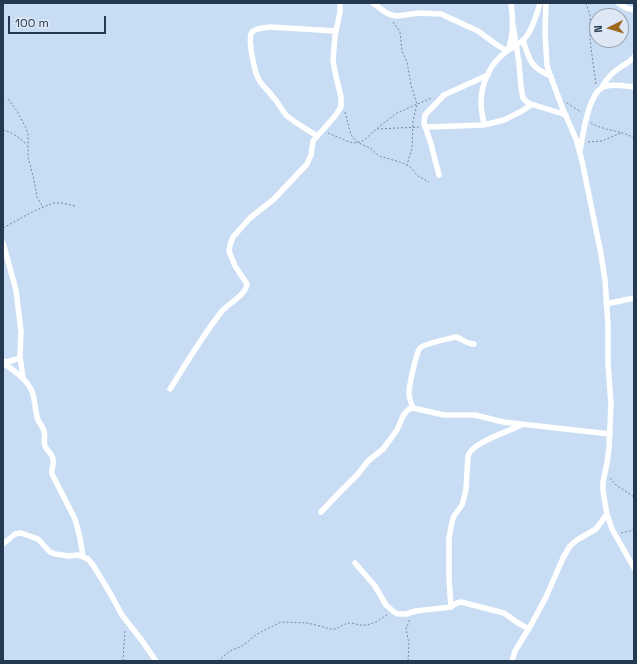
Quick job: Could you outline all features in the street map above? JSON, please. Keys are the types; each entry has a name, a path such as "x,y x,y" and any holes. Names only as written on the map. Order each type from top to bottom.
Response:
{"street":[{"path":"170,389 201,340 224,310 247,288 247,284 235,266 229,251 232,236 250,218 274,199 307,164 311,155 313,141 340,110 341,97 334,66 334,47 340,12 340,3"},
{"path":"373,3 388,14 397,16 419,13 440,14 478,31 497,45 507,50"},
{"path":"511,3 523,98 531,105 566,115"},
{"path":"484,125 481,99 491,68 507,50 523,40 531,28 540,3"},
{"path":"546,3 545,33 547,65 580,151 587,180 605,280 611,404 609,448 603,490 610,524 614,534 634,568"},
{"path":"618,3 626,8 634,10"},
{"path":"507,50 511,42 513,25"},
{"path":"317,136 287,116 259,81 256,73 251,35 253,31 259,28 270,27 336,31"},
{"path":"523,40 532,64 541,72 551,76"},
{"path":"580,151 590,105 608,77 634,57"},
{"path":"439,175 426,127 424,118 425,115 448,92 488,75"},
{"path":"602,88 614,85 634,87"},
{"path":"426,127 484,125 504,120 531,105"},
{"path":"3,243 16,290 21,331 20,358 24,379"},
{"path":"606,304 634,298"},
{"path":"413,408 409,389 416,359 420,349 426,345 456,337 468,344 474,344"},
{"path":"3,362 20,358"},
{"path":"3,362 24,379 30,386 38,421 45,433 44,446 52,458 52,474 76,519 83,556"},
{"path":"322,512 358,474 368,461 383,449 397,430 403,416 409,409 413,408 444,415 475,415 522,425 610,434"},
{"path":"451,607 449,538 454,516 462,505 464,498 468,456 473,448 522,425"},
{"path":"512,661 515,651 546,597 563,558 570,546 596,529 607,514"},
{"path":"3,544 14,534 21,533 38,540 54,554 69,556 78,555 88,559 122,615 144,642 156,661"},
{"path":"355,563 375,586 386,605 393,612 403,614 425,609 451,607 461,602 504,613 529,629"}],"path":[{"path":"586,3 590,16 590,40 597,94"},
{"path":"388,14 400,32 402,51 407,62 411,85 418,104 414,116 412,148 407,165"},
{"path":"559,96 577,109 594,125 628,134 634,138"},
{"path":"8,99 17,111 28,134 28,157 36,193 43,207"},
{"path":"322,130 352,143 359,143 397,113 431,99"},
{"path":"341,107 346,112 349,131 353,138 359,143 370,148 379,156 411,167 418,176 430,182"},
{"path":"376,129 426,127"},
{"path":"3,130 10,132 28,145"},
{"path":"582,141 602,141 622,133"},
{"path":"352,143 353,138"},
{"path":"3,228 32,212 53,203 62,203 75,206"},
{"path":"605,472 616,485 634,497"},
{"path":"614,534 626,532 634,528"},
{"path":"218,661 230,651 246,643 257,634 281,622 316,625 332,629 347,623 367,625 376,622 393,612"},
{"path":"408,661 409,644 406,630 410,622 412,612"},
{"path":"123,661 126,621"}]}
